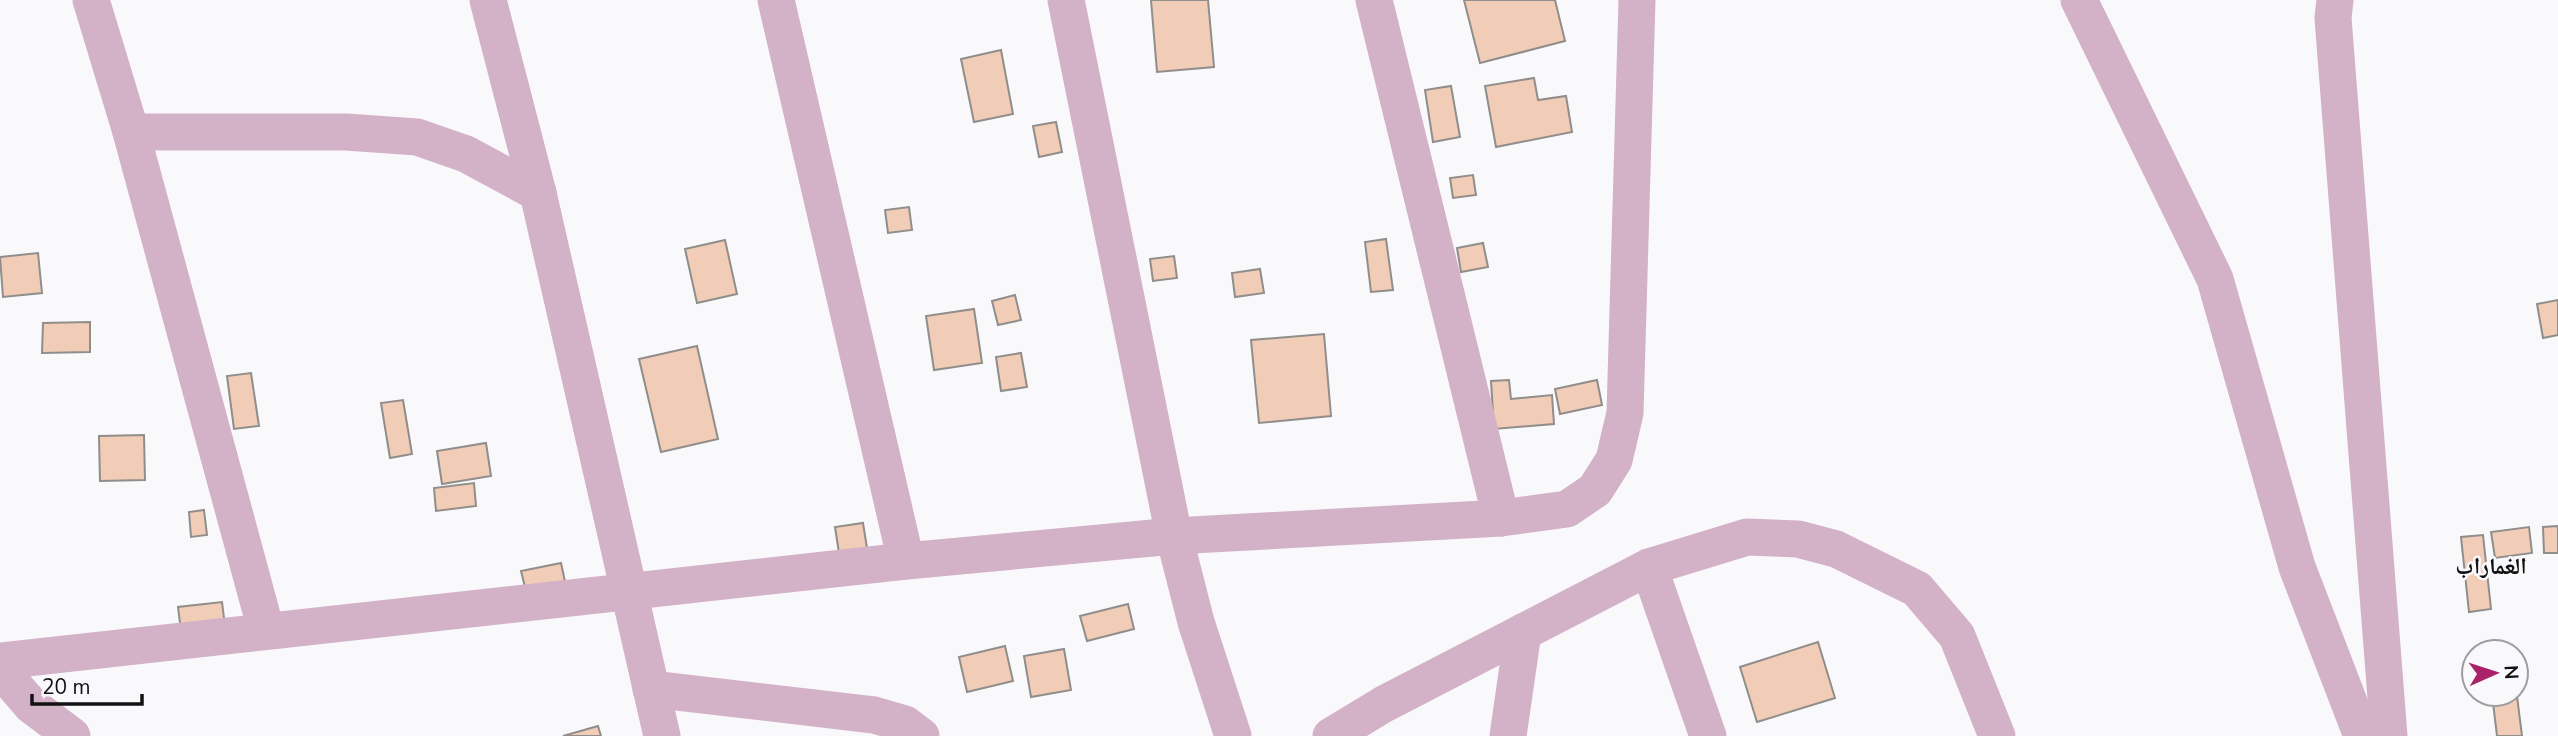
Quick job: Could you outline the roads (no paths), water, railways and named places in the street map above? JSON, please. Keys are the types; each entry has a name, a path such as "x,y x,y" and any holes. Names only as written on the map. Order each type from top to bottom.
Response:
{"street":[{"path":"91,0 131,132 266,630"},
{"path":"488,0 538,193 662,736"},
{"path":"776,0 906,561"},
{"path":"1066,0 1174,536 1196,622 1233,736"},
{"path":"1374,0 1501,518"},
{"path":"0,661 906,561 1174,536 1501,518 1567,509 1595,490 1614,460 1625,414 1637,0"},
{"path":"2079,0 2215,279 2297,567 2362,736"},
{"path":"2335,0 2339,87 2389,736"},
{"path":"131,132 346,132 417,137 466,154 538,193"},
{"path":"1331,736 1649,567 1747,537 1798,539 1847,555 1917,589 1957,636 1997,736"},
{"path":"1649,567 1708,736"},
{"path":"1508,736 1523,632"},
{"path":"0,669 15,706 72,736"},
{"path":"652,689 874,715 905,724 920,736"}],"district":[{"name":"الغماراب","path":"2491,566"}]}
